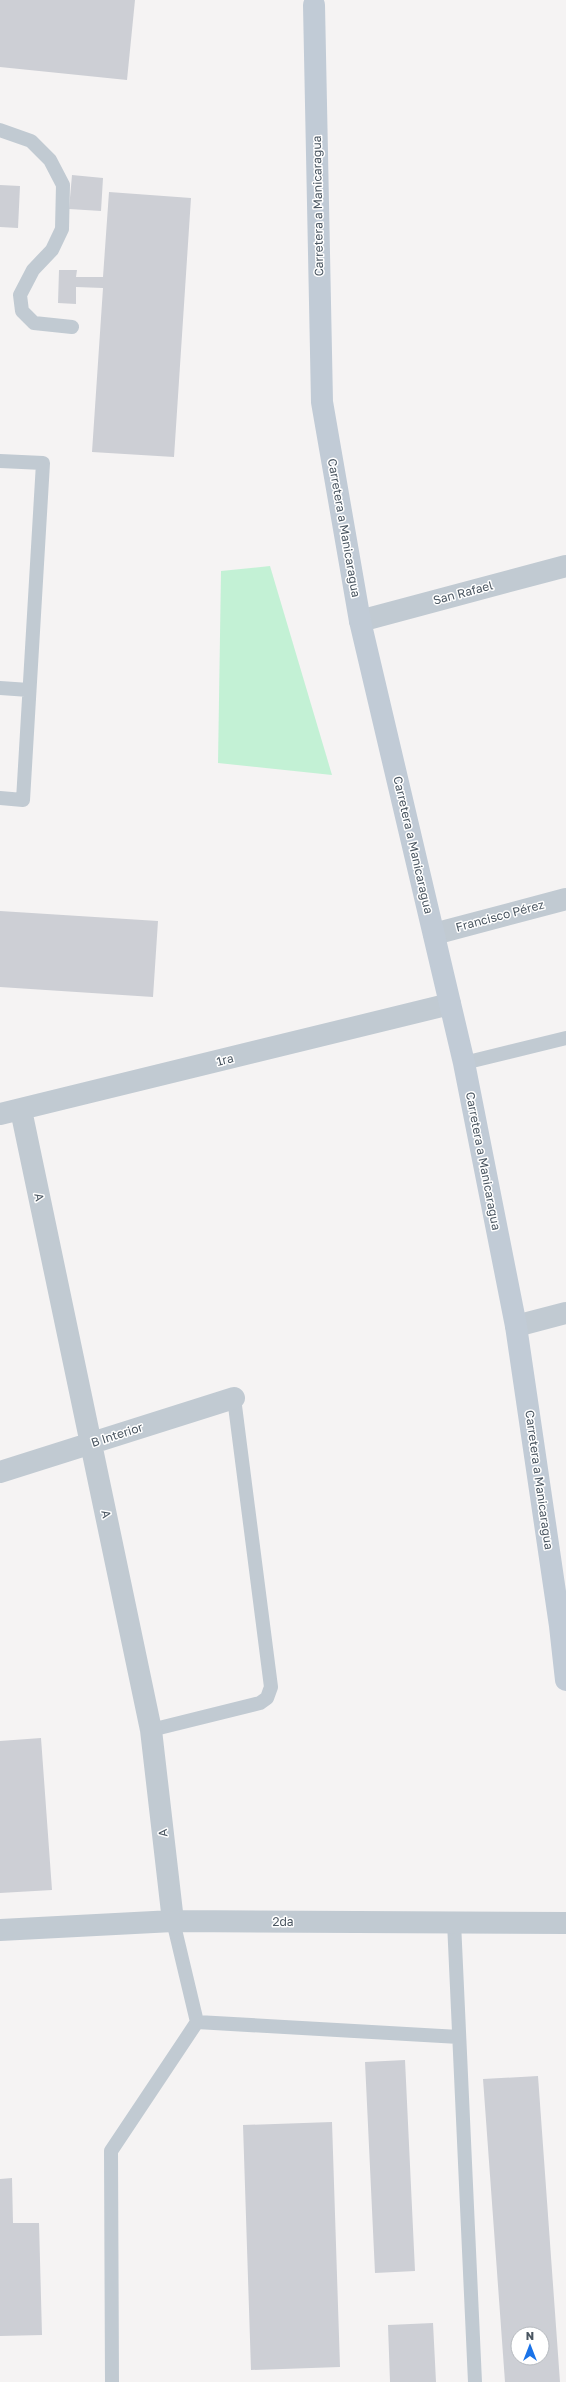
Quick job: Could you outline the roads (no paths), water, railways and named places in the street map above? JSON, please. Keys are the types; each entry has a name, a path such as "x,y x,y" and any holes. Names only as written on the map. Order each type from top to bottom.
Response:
{"main road":[{"name":"Carretera a Manicaragua","path":"314,2 322,402 360,621 464,1063 516,1326 563,1627 566,1680"}],"street":[{"name":"San Rafael","path":"360,621 566,566"},
{"name":"Francisco Pérez","path":"434,934 566,899"},
{"name":"1ra","path":"10,1112 450,1004"},
{"name":"A","path":"10,1112 91,1443 151,1730 173,1921"},
{"path":"516,1326 566,1313"},
{"name":"B Interior","path":"0,1472 234,1398"},
{"name":"2da","path":"0,1930 173,1921 566,1923"}],"lane":[{"path":"0,130 31,141 50,160 63,185 62,229 52,250 33,270 20,295 22,311 34,323 72,327"},
{"path":"0,461 43,463 23,800 0,798"},
{"path":"0,688 29,690"},
{"path":"464,1063 566,1038"},
{"path":"151,1730 260,1703 267,1698 271,1687 234,1398"},
{"path":"112,2382 111,2151 196,2022 173,1921"},
{"path":"454,1922 475,2382"},
{"path":"196,2022 460,2037"}]}
